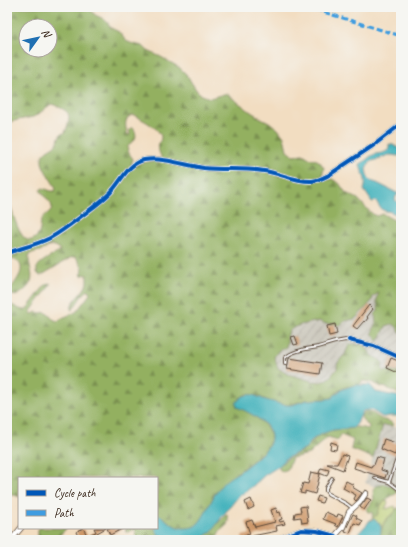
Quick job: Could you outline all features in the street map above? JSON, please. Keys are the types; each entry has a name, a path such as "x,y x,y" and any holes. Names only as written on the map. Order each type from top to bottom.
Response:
{"street":[{"path":"7,253 44,241 61,232 111,192 125,173 132,166 142,160 153,159 176,162 202,168 264,171 312,181 329,175 374,145 401,124"},
{"path":"350,340 374,346 401,358"},
{"path":"275,540 301,530 317,531 335,538 336,534 342,529 349,512 361,501 366,493"},
{"path":"11,540 20,529"}],"lane":[{"path":"285,364 285,358 289,355 336,342 350,340"},
{"path":"390,482 396,462 401,452"},
{"path":"332,478 326,488 328,494 352,508"},
{"path":"375,478 390,482 401,491"}],"shaded area":[{"path":"379,291 377,302 379,309 375,318 376,324 373,329 374,335 376,340 382,335 386,326 392,324 396,326 401,333 401,367 397,373 383,371 383,367 371,355 367,348 360,345 349,345 345,354 339,361 337,368 330,377 324,381 312,381 297,377 287,374 278,368 274,357 277,351 282,349 287,343 289,331 300,325 319,321 329,324 341,324 371,302 373,297"},
{"path":"383,425 401,428 401,470 396,488 385,485 376,487 365,483"}],"green space":[{"path":"7,7 76,7 91,10 95,15 104,19 111,28 119,32 126,41 143,46 148,51 180,68 197,91 202,95 210,98 227,94 251,112 269,122 278,129 284,137 289,153 294,155 303,154 311,159 317,160 324,168 322,175 325,179 332,179 339,183 346,193 358,199 374,215 376,216 383,214 401,224 401,333 395,325 392,324 386,326 378,341 372,333 376,324 375,314 378,310 377,301 379,292 356,318 345,321 339,326 335,323 329,324 319,321 300,325 289,331 286,347 278,351 274,357 278,368 287,374 312,381 324,381 337,369 339,361 345,354 349,345 361,344 383,363 383,371 396,373 401,367 401,395 372,382 363,381 359,385 346,387 338,391 332,398 306,400 289,405 247,394 240,398 237,407 254,415 264,424 270,434 270,443 263,452 222,485 215,494 204,516 197,525 193,527 177,527 158,514 158,477 18,477 18,496 13,495 7,499 7,304 26,310 46,284 49,283 51,284 31,313 46,312 57,321 76,312 90,294 88,290 71,310 74,302 86,286 87,282 87,275 81,275 83,269 76,257 70,258 40,276 37,272 37,268 42,262 59,252 60,250 54,246 49,246 29,255 32,275 30,283 27,288 17,295 14,296 9,291 20,275 21,266 19,262 14,259 7,262 7,246 11,243 7,231 7,192 13,215 21,233 26,239 31,240 39,234 42,219 52,208 51,204 40,190 43,188 55,191 56,188 44,169 42,157 46,150 56,144 61,134 65,133 69,121 66,111 52,104 33,117 7,123 7,111 10,108 10,90 7,91","holes":["134,115 150,124 157,130 161,138 158,147 162,159 131,165 133,159 128,151 128,147 135,139 136,134 132,127 129,130 130,135 128,135 126,120 130,116"]},
{"path":"366,411 393,424 392,426 383,425 373,458 351,449 353,440 341,435 338,440 328,437 309,454 292,458 287,470 281,471 279,469 281,464 304,449 320,434 355,427 369,429 369,426 361,417"},
{"path":"385,484 397,490 397,493 382,504 378,514 373,518 372,512 369,512 367,509 374,499 373,489 378,485"},
{"path":"387,501 386,509 395,506 396,509 395,512 386,519 381,529 381,525 374,519 369,521 378,514 380,507"},
{"path":"401,507 401,540 379,540 385,521 396,509"},
{"path":"226,515 228,516 227,525 220,531 216,538 213,540 199,540 212,531"},
{"path":"38,529 66,529 56,540 35,540 38,536"},
{"path":"125,529 133,529 129,532"},
{"path":"133,529 156,529 158,534 168,540 137,540 135,530"}],"water":[{"path":"389,144 400,149 400,156 390,155 371,161 366,168 366,171 368,178 372,181 399,194 396,196 395,200 401,203 401,217 381,209 376,201 372,202 364,190 365,180 360,164 373,155 387,151 389,149"},
{"path":"355,385 370,385 376,392 401,397 401,416 382,417 371,410 367,410 363,411 357,424 353,428 333,430 321,434 312,440 306,448 285,459 279,466 265,475 238,497 212,531 199,540 168,540 158,534 156,529 158,529 158,514 177,527 187,528 197,525 222,485 255,459 269,445 271,438 267,426 262,421 237,407 236,403 240,398 252,395 283,405 290,405 308,400 332,398 347,387"},
{"path":"374,519 381,526 379,540 355,540 356,536 369,521"}],"building":[{"path":"369,305 373,309 365,322 364,321 357,329 353,326"},
{"path":"335,324 337,334 329,336 327,326"},
{"path":"295,336 298,344 294,345 291,337"},
{"path":"289,358 322,363 320,374 287,369"},
{"path":"391,358 401,362 396,372 387,368"},
{"path":"384,439 399,444 395,455 381,449"},
{"path":"331,442 337,444 336,450 330,449"},
{"path":"342,454 348,456 343,470 327,464 337,464"},
{"path":"377,457 384,459 381,470 387,472 385,478 354,468 356,462 371,467 374,465"},
{"path":"321,468 329,470 327,476 319,473"},
{"path":"311,472 320,474 315,494 305,491 305,494 300,493 303,483 308,484"},
{"path":"346,481 354,485 352,487 362,493 356,501 354,499 356,495 343,488"},
{"path":"318,496 324,498 322,503 316,501"},
{"path":"367,498 371,500 364,510 360,507"},
{"path":"251,499 254,507 248,510 245,502"},
{"path":"306,506 308,522 302,523 301,517 294,518 295,513 301,512 300,507"},
{"path":"276,508 277,513 280,512 282,519 279,520 280,522 284,521 285,524 276,526 277,531 252,536 253,540 243,540 242,536 250,534 246,522 252,520 255,527 275,522 271,510"},
{"path":"326,512 337,517 338,514 343,516 338,527 335,525 336,524 323,519"},
{"path":"353,514 357,516 356,518 362,521 360,525 354,523 350,533 345,531"},
{"path":"84,529 88,537 82,540 69,540 78,536 76,532"},
{"path":"94,529 104,529 97,533 101,540 92,540 90,534 96,532"},
{"path":"107,529 122,529 110,535"},
{"path":"312,535 324,537 324,540 313,540"}],"marked path":[{"path":"307,7 401,36"}],"cycle path":[{"path":"7,253 34,245 64,229 105,198 133,165 144,160 152,159 204,168 256,170 300,180 314,181 329,175 374,145 401,124"},
{"path":"349,340 374,346 401,358"},
{"path":"275,540 301,530 317,531 335,536"}]}
